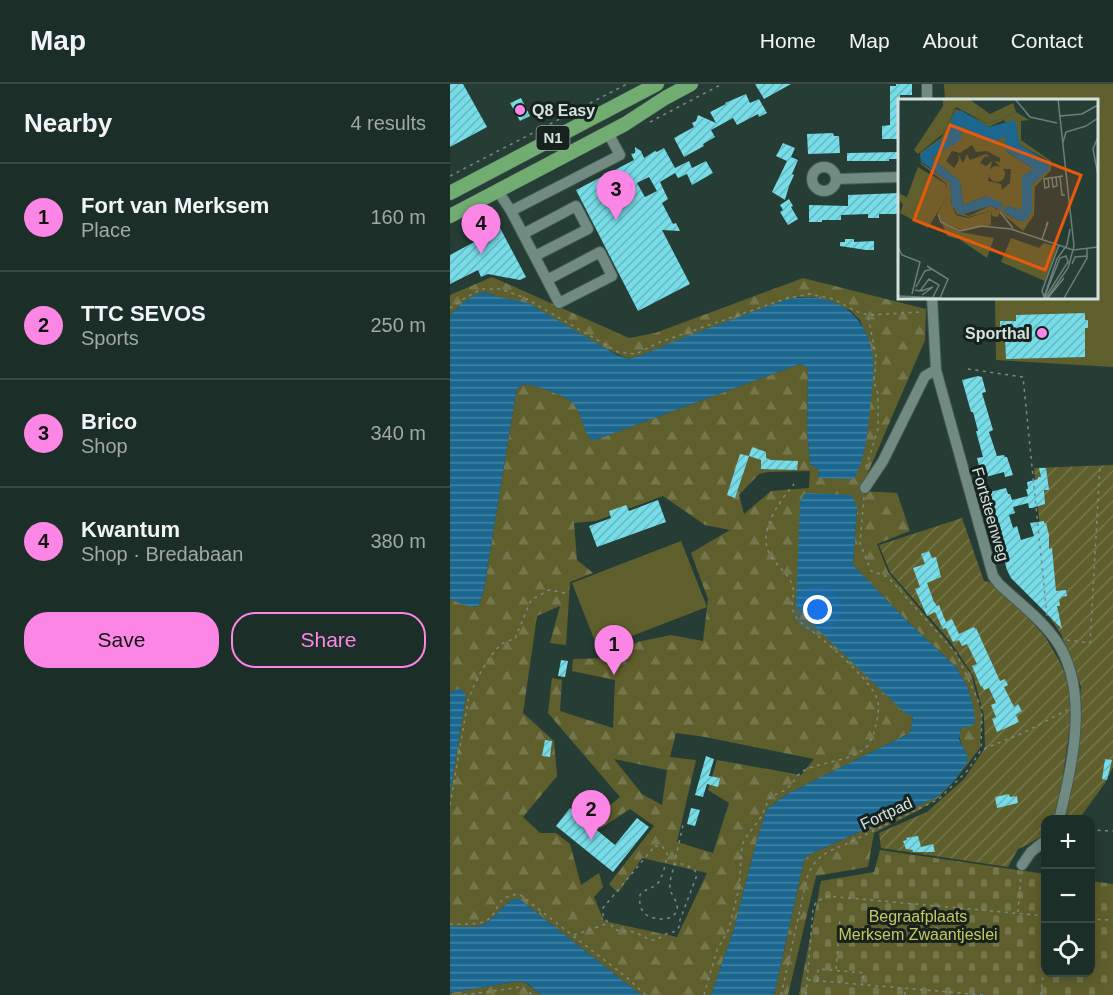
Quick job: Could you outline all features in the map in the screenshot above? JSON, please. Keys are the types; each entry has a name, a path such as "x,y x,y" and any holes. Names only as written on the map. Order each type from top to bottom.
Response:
{"main road":[{"name":"N1","path":"450,193 657,84"},
{"name":"N1","path":"450,216 625,124 665,98 692,84"},
{"path":"570,129 581,130 584,134 584,142 577,149"}],"street":[{"path":"511,211 620,155 608,133"},
{"path":"836,179 898,177"},
{"path":"498,191 511,211 535,256 547,280 559,303 612,276 600,252 547,280"},
{"path":"523,234 576,206 588,229 535,256"},
{"name":"Fortsteenweg","path":"932,298 936,370 993,576 1046,628 1064,654 1069,667 1076,704 1071,760 1060,815"},
{"path":"865,488 883,461 925,376 936,370"},
{"path":"1022,865 1031,852 1041,844"}],"path":[{"path":"450,176 627,84"},
{"path":"450,309 481,289 501,289 525,298 618,352 636,354 660,342 785,298 809,294 834,299 855,311 868,315 933,311"},
{"path":"866,469 878,429 878,394 874,382 876,356 868,315"},
{"path":"968,369 1023,377 1047,616 1046,628"},
{"path":"1054,638 1090,644 1100,465"},
{"path":"704,995 717,950 729,929 739,888 742,845 761,817 770,797 786,790 798,774 807,769 860,753 869,744 878,716 878,700 862,677 796,616 791,603 794,594 792,584 786,572 769,554 766,543 768,528 776,510 794,484"},
{"path":"865,488 860,543 867,564 871,571 888,577 956,653 982,709 981,750 1023,733 1076,704"},
{"path":"450,806 468,701 480,675 501,644 515,639 531,600 549,591 565,593"},
{"name":"Fortpad","path":"781,995 804,889 812,866 831,850 939,799 968,770 981,750"},
{"path":"674,865 678,863 688,866 694,869 697,875 676,931 656,940 650,940 635,932 615,930 605,920 603,908 655,846 662,846 667,853 667,860 657,885 646,888 639,895 640,904 648,916 664,919 674,915 677,905 669,887 683,825"},
{"path":"1095,830 1113,831"},
{"path":"1018,914 1022,865"},
{"path":"450,924 485,921 495,913 501,901 510,895 519,894 646,995"},
{"path":"806,995 813,909 816,902 826,896 1041,916"},
{"path":"836,970 840,918"},
{"path":"1095,919 1113,920"},
{"path":"573,935 610,923"},
{"path":"818,981 818,969 836,970 864,973 862,985"},
{"path":"1041,995 1043,977"},
{"path":"807,980 984,995"},
{"path":"464,995 521,987 533,995"},
{"path":"906,988 906,995"}],"green space":[{"path":"944,84 1113,84 1113,367 996,360 995,298 1098,298 1098,99 945,99"},
{"path":"492,277 629,338 655,333 803,278 926,309 925,340 860,491 897,493 910,531 877,544 888,572 947,641 971,674 982,715 980,748 955,780 967,755 960,741 960,731 974,710 968,689 957,668 853,565 857,507 809,493 913,716 910,733 787,794 767,809 734,929 711,995 641,995 518,898 508,903 485,924 472,927 450,926 450,793 466,696 454,690 450,693 450,599 475,607 479,605 484,589 516,392 522,385 541,388 571,401 579,412 590,439 595,440 800,364 808,370 807,431 810,464 819,470 818,478 868,338 860,320 850,310 813,297 799,297 785,300 628,359 484,292 459,306 450,316 450,295","holes":["810,471 809,488 771,491 744,514 739,495 759,474","663,496 705,525 730,530 691,553 708,599 703,641 671,635 637,642 614,658 573,659 572,671 615,680 613,728 560,711 562,680 552,678 548,713 620,797 589,823 598,830 630,809 654,826 609,884 618,893 642,858 707,873 677,937 604,921 594,897 603,887 599,873 581,885 570,844 556,833 540,833 523,817 557,776 554,741 523,713 537,616 560,606 550,643 566,645 570,582 593,573 577,560 574,523 596,521","676,733 814,759 801,775 717,760 708,790 729,803 713,853 677,842 696,760 670,757","614,759 667,770 662,805 642,794"]},
{"path":"1113,465 1113,767 1105,783 1082,815 1064,815 1074,754 1081,687 1061,634 1049,616 1034,468"},
{"path":"962,518 984,581 994,583 1026,615 1046,638 1061,664 1073,703 1058,815 1041,815 1041,836 1018,849 1008,867 881,848 879,833 927,812 964,779 985,748 984,715 973,675 950,641 890,572 879,545"},
{"path":"681,541 707,607 598,649 572,583"},
{"path":"955,780 938,798 874,833 868,867 816,876 788,995 774,995 804,860 807,856 937,797"},
{"name":"Begraafplaats Merksem Zwaantjeslei","path":"880,850 1041,873 1041,977 1095,977 1095,882 1113,884 1113,995 799,995 821,881 874,872"},
{"path":"520,981 541,995 450,995 450,993"}],"water":[{"path":"484,292 528,303 617,355 628,359 785,300 815,298 841,306 852,313 861,324 873,359 866,444 854,479 818,478 819,470 810,464 807,431 808,370 800,364 595,440 590,439 571,401 541,388 522,385 516,392 484,589 479,605 468,606 450,599 450,316 465,301"},
{"path":"804,494 852,495 857,507 853,565 957,668 968,689 974,710 975,722 972,726 961,728 959,739 968,761 955,780 937,797 807,856 804,860 774,995 711,995 734,929 767,809 787,794 910,733 913,716 906,714 809,621 796,605 800,502"},
{"path":"460,689 466,696 450,793 450,693"},
{"path":"518,898 641,995 541,995 528,984 520,981 450,993 450,926 472,927 485,924 508,903"}],"building":[{"path":"450,84 463,84 487,127 450,147"},
{"path":"755,84 791,84 764,99"},
{"path":"896,84 912,84 912,95 900,95 898,99 898,139 882,139 882,126 890,125 890,86 896,86"},
{"path":"746,94 750,103 759,99 767,113 759,117 758,114 737,125 733,118 711,130 715,137 684,157 674,138 694,127 692,123 696,121 698,115 716,123 710,112"},
{"name":"Q8 Easy","path":"521,98 530,116 520,121 510,103"},
{"path":"833,133 834,136 839,136 840,153 808,154 807,134"},
{"path":"783,143 795,148 791,157 798,160 785,200 772,192 787,161 776,156"},
{"path":"635,147 641,151 644,158 664,148 675,168 689,161 692,168 706,161 713,173 692,185 687,174 678,178 675,173 660,182 668,199 662,203 673,224 676,223 680,231 662,230 690,284 638,311 576,190 634,160 631,154 635,153","holes":["649,177 657,191 645,197 637,183"]},
{"path":"898,152 898,159 847,161 847,153"},
{"path":"898,193 898,214 879,214 879,218 868,218 868,214 841,215 841,220 809,222 809,205 848,206 848,195"},
{"path":"789,199 798,219 788,225 780,212 783,210 780,205"},
{"path":"500,228 526,277 520,280 488,274 481,277 478,270 450,284 450,255"},
{"path":"845,239 854,239 854,242 874,241 874,250 840,246 840,242 845,242"},
{"name":"Sporthal","path":"1085,313 1088,328 1085,328 1085,357 1006,359 1005,337 1000,337 1000,321 1016,321 1016,315"},
{"path":"982,377 986,392 982,393 993,430 989,432 997,456 1007,457 1013,475 1005,477 1004,472 982,478 977,458 983,457 976,431 978,431 962,380"},
{"path":"752,447 766,452 766,458 770,460 798,461 797,470 761,469 761,460 749,456"},
{"path":"740,454 749,456 735,498 727,495"},
{"path":"1039,468 1046,468 1049,490 1044,490 1045,504 1032,508 1029,508 1028,503 1013,507 1015,513 1009,515 1013,528 1017,526 1021,540 1034,536 1030,523 1044,521 1046,523 1049,549 1052,548 1056,591 1066,590 1067,596 1059,599 1060,606 1057,606 1062,629 1011,578 986,493 1006,488 1012,500 1028,496 1027,482 1041,477"},
{"path":"658,500 666,522 597,547 589,526 611,518 609,511 626,505 629,511"},
{"path":"929,551 932,558 936,557 941,577 927,583 934,602 937,606 939,605 946,622 952,619 959,634 976,628 1000,681 1005,679 1008,685 1004,687 1014,707 1018,704 1022,711 1016,715 1019,722 997,732 992,719 996,717 991,705 996,703 989,688 984,690 981,687 972,666 977,664 967,644 962,646 959,640 953,642 946,628 943,629 935,612 927,616 915,589 920,587 913,568 925,564 921,554"},
{"path":"561,660 568,661 565,677 558,676"},
{"path":"545,740 552,741 550,757 542,756"},
{"path":"706,756 714,759 709,776 720,778 718,787 707,784 703,797 695,795"},
{"path":"1105,759 1112,760 1107,780 1102,779"},
{"path":"1009,794 1010,797 1017,796 1018,803 997,808 995,797"},
{"path":"570,808 615,845 637,818 649,827 613,872 556,826"},
{"path":"691,808 700,810 695,826 687,824"},
{"path":"918,836 921,847 933,844 935,852 913,852 913,850 906,849 903,841 907,840 906,838"}],"place":[{"name":"Q8 Easy","path":"520,110"},
{"name":"Brico","path":"616,220"},
{"name":"Kwantum","path":"481,254"},
{"name":"Sporthal","path":"1042,333"},
{"name":"Fort van Merksem","path":"614,675"},
{"name":"TTC SEVOS","path":"591,840"}]}
